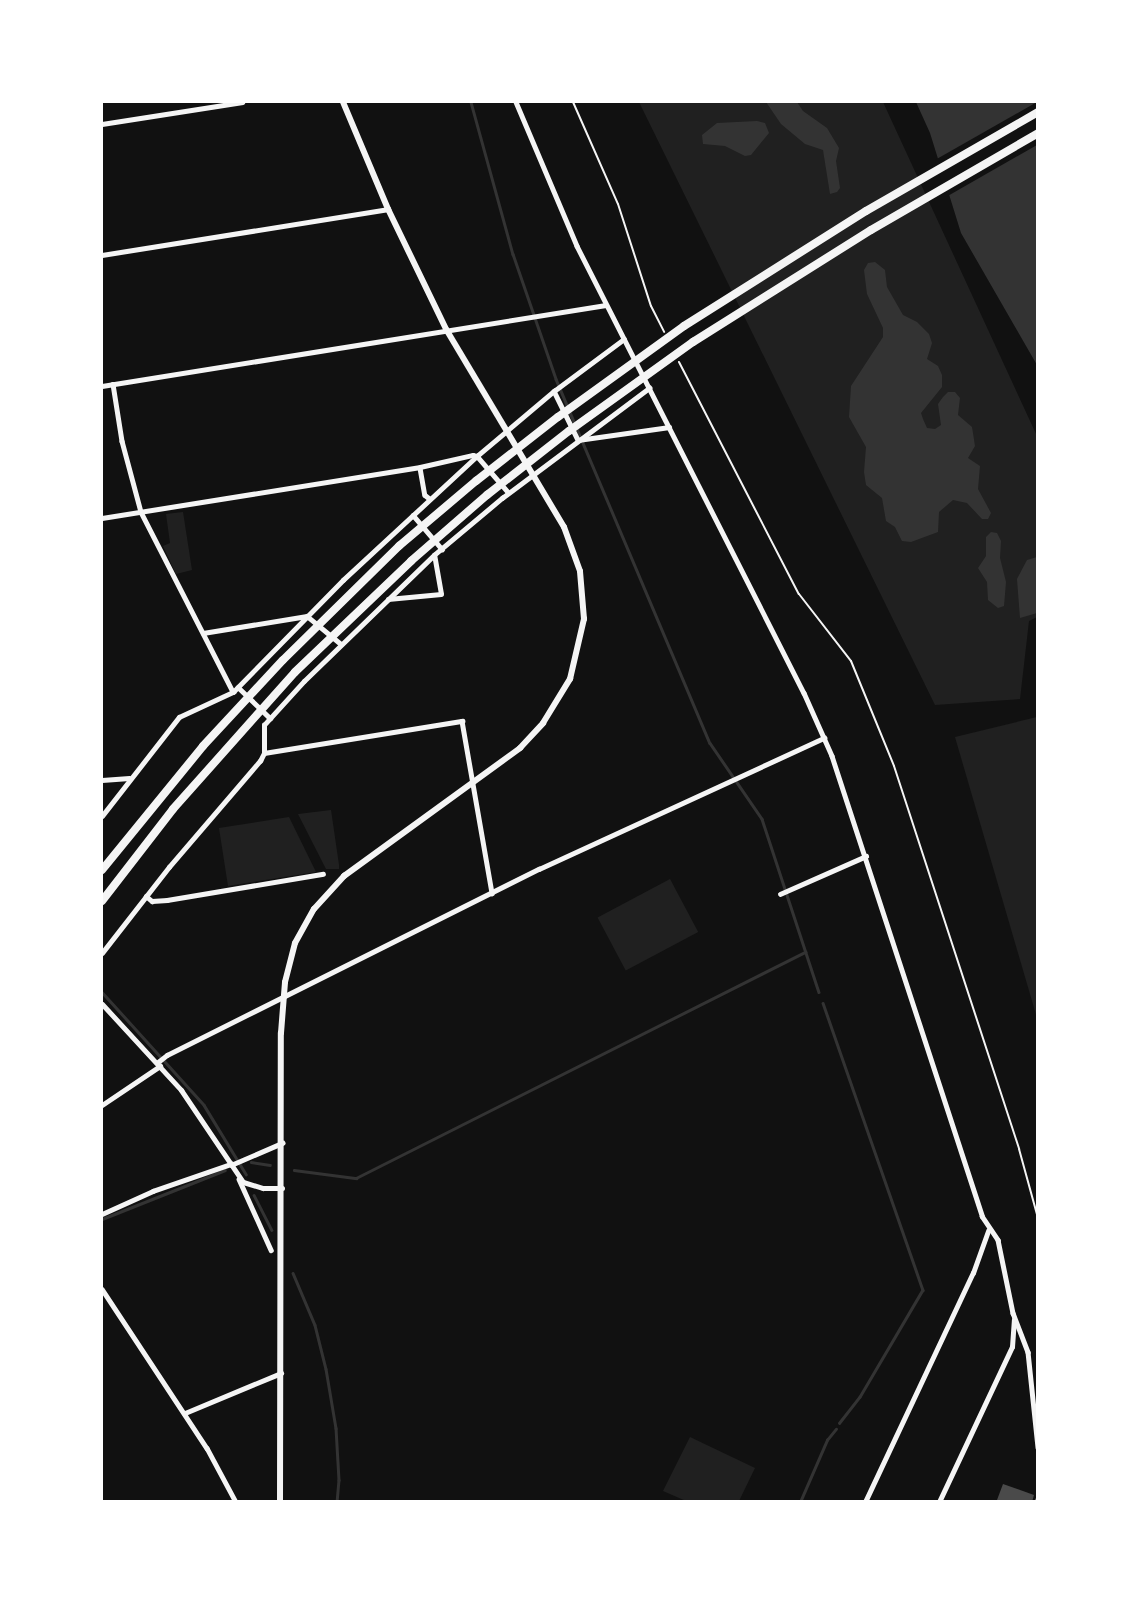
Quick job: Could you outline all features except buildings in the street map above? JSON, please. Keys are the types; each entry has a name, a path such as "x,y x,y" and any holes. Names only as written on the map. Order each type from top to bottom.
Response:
{"highway":[{"path":"102,870 229,718 283,660 399,546 558,417 628,365 763,275 1038,112"},
{"path":"102,901 173,808 241,729 295,672 411,561 569,430 692,342 783,284 1038,133"}],"main road":[{"path":"280,1502 283,998 295,943 314,909 330,889 371,855 520,748 543,723 570,679 582,639 584,596 580,570 564,527 446,329 388,209 343,102"}],"street":[{"path":"102,124 242,102"},
{"path":"516,102 548,183 606,305 824,738 866,856 989,1230 998,1240 1013,1313 1028,1352 1038,1447"},
{"path":"102,255 388,209"},
{"path":"102,386 606,305"},
{"path":"102,816 179,717 233,692 307,616 477,456 558,388 624,339"},
{"path":"113,384 122,442 141,512 233,692"},
{"path":"558,388 581,439"},
{"path":"102,953 264,753 264,725 341,644 434,555 508,492 649,388"},
{"path":"581,439 669,427"},
{"path":"102,518 477,456"},
{"path":"477,456 508,492"},
{"path":"420,467 425,495 430,499"},
{"path":"413,516 442,549"},
{"path":"388,599 441,594 434,555"},
{"path":"203,633 307,616 341,644"},
{"path":"238,687 270,718"},
{"path":"264,753 462,721 492,893"},
{"path":"102,1105 159,1064 167,1055 492,893 824,738"},
{"path":"102,780 129,778"},
{"path":"780,894 866,856"},
{"path":"146,896 152,901 167,900 323,874"},
{"path":"102,1004 159,1064 201,1116 237,1175 271,1250"},
{"path":"102,1214 153,1191 231,1165 282,1143"},
{"path":"237,1175 249,1185 282,1188"},
{"path":"865,1502 973,1273 989,1230"},
{"path":"102,1289 185,1413 236,1502"},
{"path":"939,1502 1014,1343 1013,1313"},
{"path":"185,1413 282,1372"}],"path":[{"path":"573,102 618,204 651,306 670,343"},
{"path":"676,356 799,594 851,661 894,766 1015,1137 1038,1218"}],"shaded area":[{"path":"639,102 883,102 1037,436 1037,617 1029,621 1020,699 935,705"},
{"path":"766,102 797,102 803,111 827,128 839,148 836,161 840,188 837,192 830,194 823,150 805,144 781,124"},
{"path":"916,102 1037,102 1037,365 961,233 930,133"},
{"path":"717,123 765,123 769,133 751,155 745,156 725,146 703,144 702,135"},
{"path":"875,262 885,270 887,287 903,315 917,322 929,334 932,343 927,359 938,366 942,375 942,387 921,413 927,428 935,429 941,425 938,404 948,392 955,392 960,398 958,415 972,427 975,446 968,458 980,466 978,489 991,513 988,519 982,519 967,503 953,500 939,512 938,532 911,542 902,541 895,527 886,521 882,498 866,485 866,447 849,417 851,386 883,337 883,328 867,294 864,270 868,263"},
{"path":"183,512 192,570 176,574 163,546 170,543 166,514"},
{"path":"991,532 997,533 1001,541 1000,558 1006,582 1004,606 998,608 988,600 987,582 978,568 986,556 986,537"},
{"path":"1037,557 1037,613 1020,618 1017,579 1027,560"},
{"path":"1038,717 1037,1018 955,737"},
{"path":"331,810 339,869 326,869 298,814"},
{"path":"289,817 316,872 228,886 219,828"},
{"path":"670,879 698,932 626,970 598,917"},
{"path":"690,1437 755,1468 739,1501 686,1501 663,1491"}],"pier":[{"path":"1037,102 1037,145 946,197 935,160"}],"waterway":[{"path":"471,102 513,254 556,379 710,743 762,819 819,992"},
{"path":"294,1170 356,1178 805,952"},
{"path":"102,992 204,1105 246,1174"},
{"path":"823,1003 923,1290 860,1397 840,1423"},
{"path":"251,1162 270,1165"},
{"path":"102,1219 225,1170"},
{"path":"254,1195 272,1230"},
{"path":"293,1273 315,1325 326,1369 336,1428 339,1480 337,1502"},
{"path":"800,1502 827,1440 836,1429"}]}
